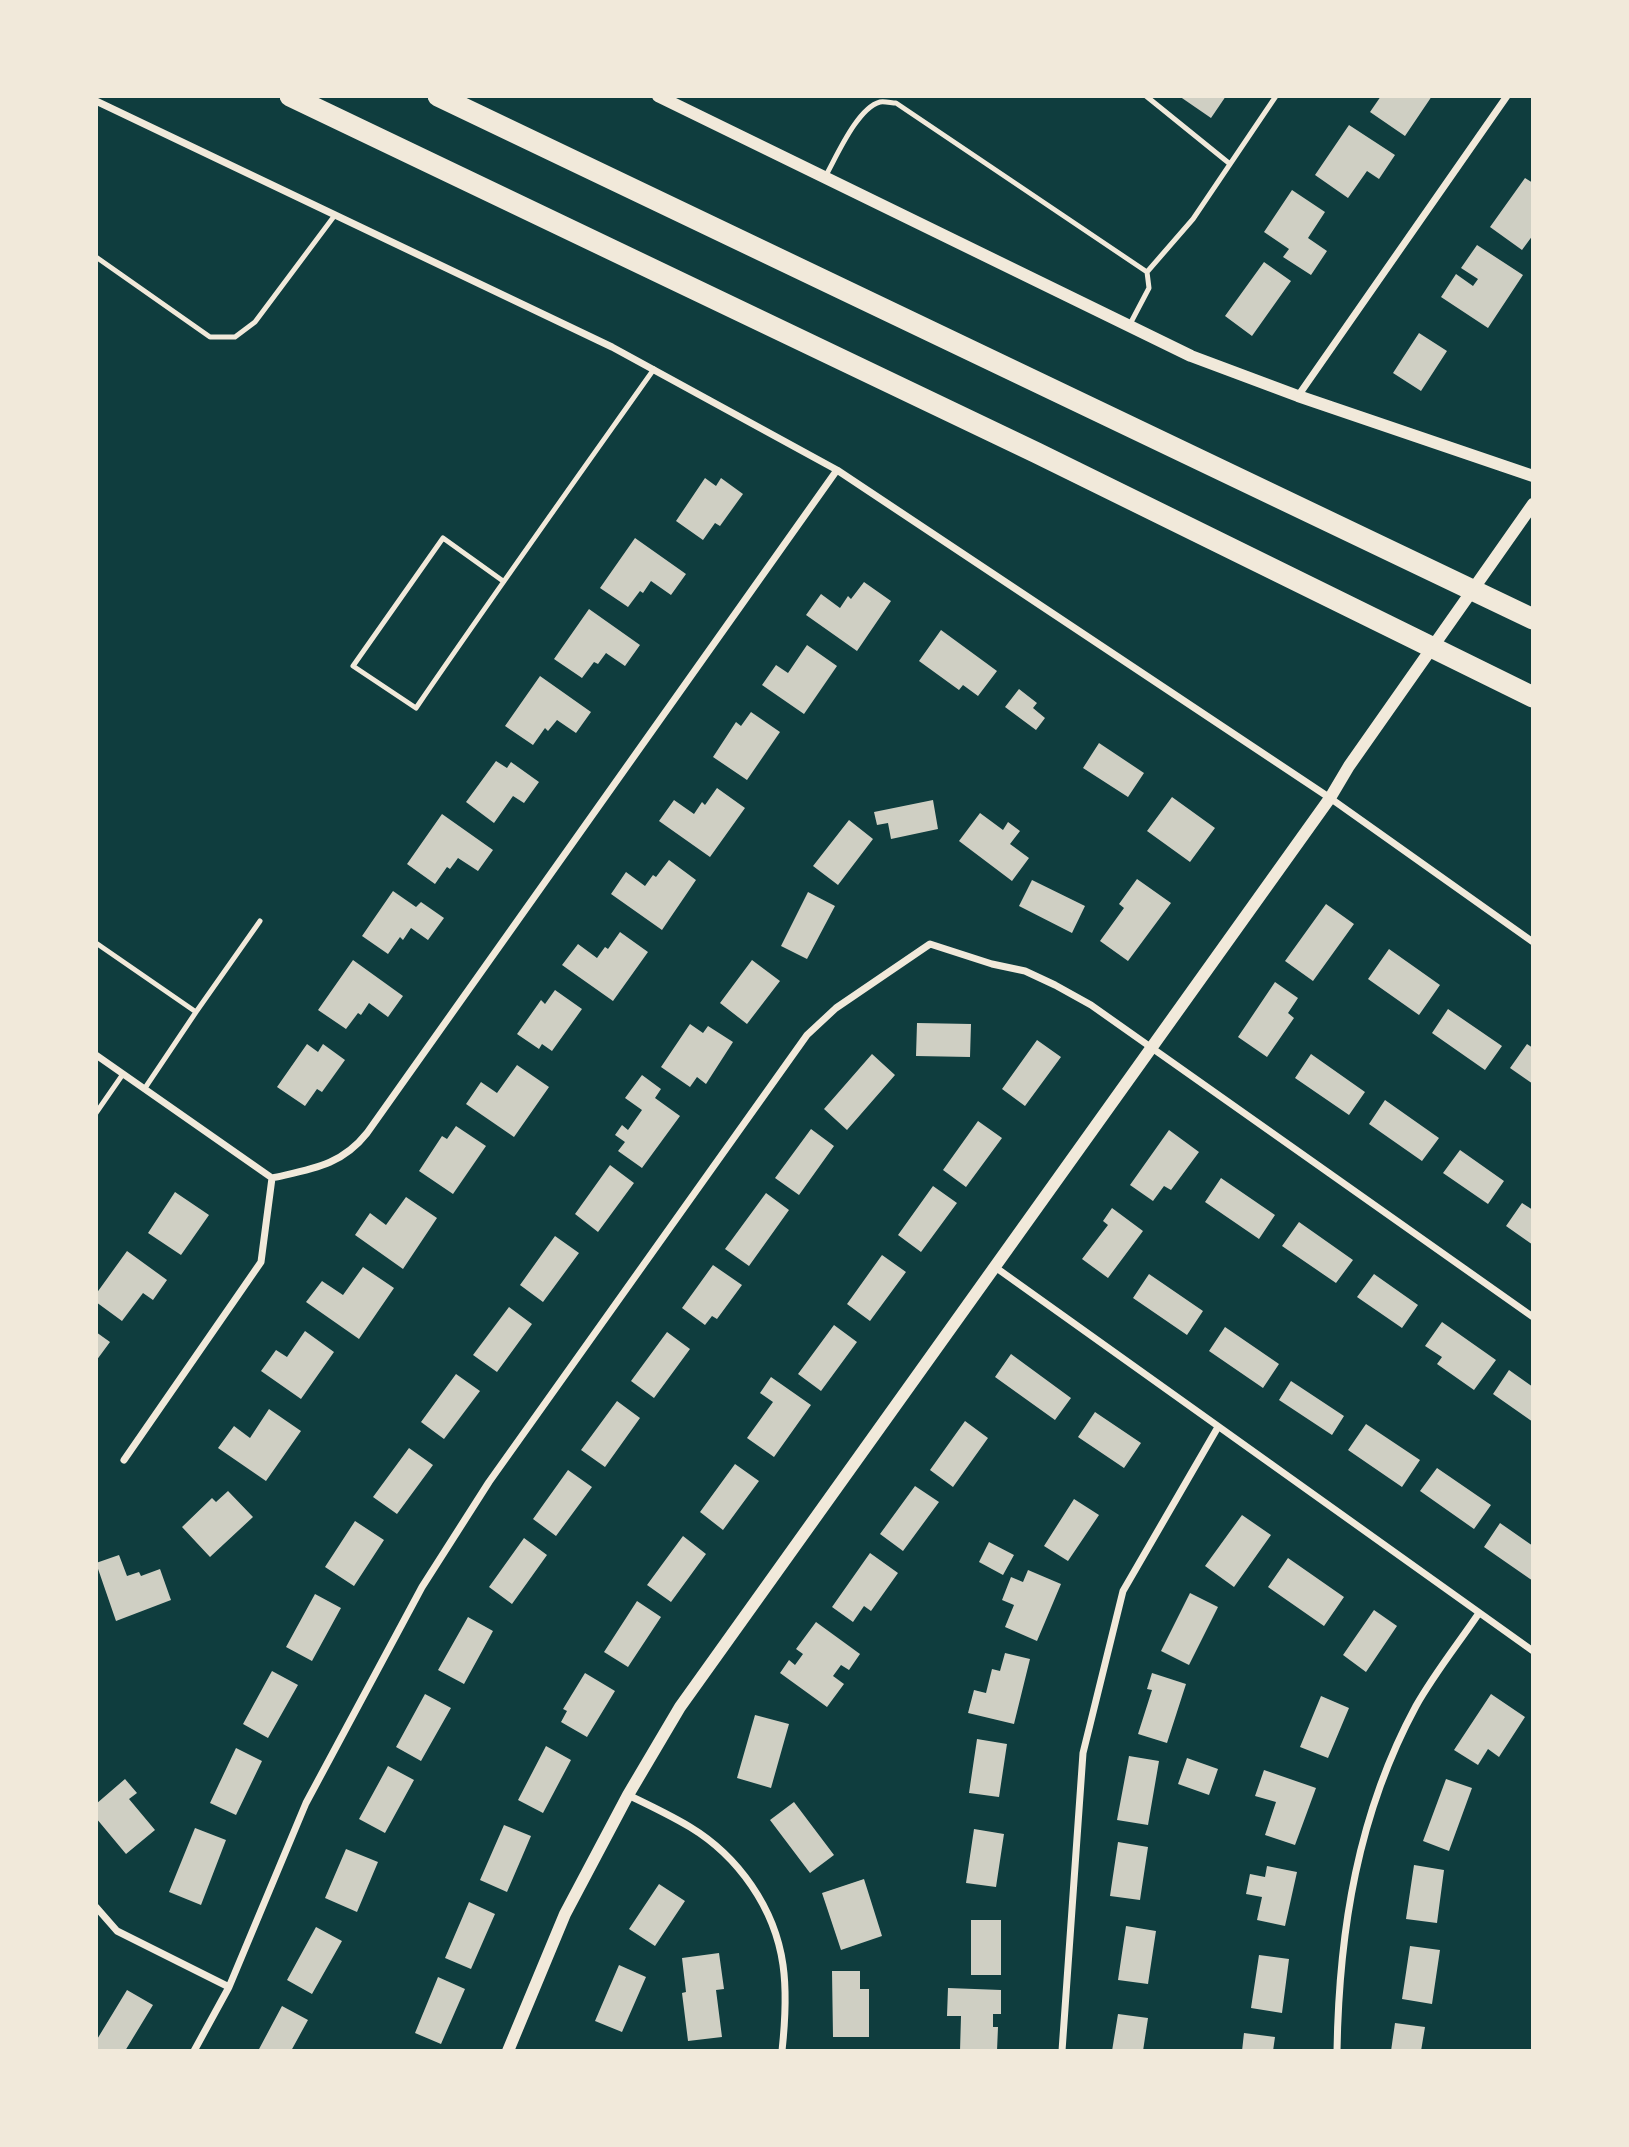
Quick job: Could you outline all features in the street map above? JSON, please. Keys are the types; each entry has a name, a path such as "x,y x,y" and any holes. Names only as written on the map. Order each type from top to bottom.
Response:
{"highway":[{"path":"290,96 1037,453 1533,697"},
{"path":"438,96 1533,619"}],"street":[{"path":"657,96 1191,356 1298,396 1533,476"},
{"path":"1298,396 1507,96"},
{"path":"96,101 612,347 837,470 1331,798 1533,943"},
{"path":"96,1055 272,1178 331,1164 360,1143 837,470"},
{"path":"508,2051 565,1914 656,1744 703,1671 1331,798 1349,766 1533,504"},
{"path":"194,2051 229,1987 306,1802 422,1587 489,1482 807,1035 836,1008 930,944 1025,971 1091,1005 1533,1317"},
{"path":"124,1460 261,1262 272,1178"},
{"path":"995,1267 1533,1651"},
{"path":"1062,2051 1083,1753 1119,1604 1123,1591 1218,1427"},
{"path":"1336,2051 1342,1945 1356,1864 1371,1807 1390,1758 1417,1704 1479,1613"},
{"path":"628,1795 701,1835 733,1862 752,1886 768,1917 783,1962 786,1987 782,2051"},
{"path":"96,1907 117,1931 229,1987"}],"lane":[{"path":"1146,96 1230,164"},
{"path":"1129,326 1149,288 1147,272 1193,219 1276,96"},
{"path":"825,178 851,130 867,110 882,99 896,103 1147,272"},
{"path":"96,257 210,337 235,337 255,321 335,215"},
{"path":"503,581 443,538 353,666 415,708 654,369"},
{"path":"145,1088 195,1012 260,922"},
{"path":"96,943 195,1012"},
{"path":"96,1113 123,1074"}],"building":[{"path":"1179,96 1226,96 1211,118"},
{"path":"1381,96 1432,96 1405,136 1370,112"},
{"path":"1349,125 1395,155 1379,179 1367,171 1348,198 1315,175"},
{"path":"1525,178 1533,183 1533,235 1522,250 1490,227"},
{"path":"1292,190 1325,212 1308,238 1327,251 1311,275 1283,257 1289,249 1264,232"},
{"path":"1477,245 1523,275 1488,328 1441,297 1456,274 1473,286 1478,279 1461,268"},
{"path":"1264,262 1291,281 1252,336 1225,316"},
{"path":"1419,333 1447,351 1421,391 1393,373"},
{"path":"705,478 716,486 721,478 743,494 720,526 715,523 703,540 676,521"},
{"path":"635,538 686,574 671,595 651,581 628,607 600,588"},
{"path":"864,582 891,601 857,651 806,615 821,594 840,608 848,596 851,599"},
{"path":"589,609 640,645 625,666 606,653 598,664 594,662 582,678 554,659"},
{"path":"941,630 997,671 978,696 963,685 959,690 919,661"},
{"path":"807,645 837,666 804,714 762,685 776,665 788,673"},
{"path":"540,676 591,712 576,733 557,720 548,731 545,728 533,745 505,726"},
{"path":"1019,689 1037,703 1033,708 1045,718 1036,730 1005,707"},
{"path":"751,712 780,732 747,780 713,757 736,722 741,726"},
{"path":"1099,743 1144,773 1128,797 1083,768"},
{"path":"496,761 507,768 511,762 539,782 524,803 513,796 494,823 466,802"},
{"path":"717,788 745,808 710,857 659,821 674,800 694,814 702,802 705,805"},
{"path":"1172,797 1215,828 1190,862 1147,831"},
{"path":"933,800 938,829 891,839 888,823 877,825 874,812"},
{"path":"980,813 1003,830 1008,822 1020,831 1010,844 1029,858 1012,881 959,841"},
{"path":"442,814 493,850 478,871 458,858 450,869 447,867 435,884 407,864"},
{"path":"849,820 873,839 838,885 813,866"},
{"path":"669,860 696,880 662,930 611,894 626,872 645,886"},
{"path":"1137,879 1171,903 1128,961 1100,941 1124,908 1119,904"},
{"path":"1032,880 1085,906 1072,933 1019,906"},
{"path":"393,891 416,907 421,902 444,918 428,940 411,928 403,940 400,937 388,954 362,936"},
{"path":"808,892 835,906 807,959 781,946"},
{"path":"1326,904 1354,924 1313,981 1285,961"},
{"path":"620,932 648,952 613,1001 562,965 578,944 597,958 605,947 608,949"},
{"path":"1389,949 1440,985 1419,1015 1368,979"},
{"path":"353,960 403,996 388,1017 369,1003 346,1029 318,1010"},
{"path":"752,960 780,981 747,1024 720,1003"},
{"path":"1275,982 1298,998 1288,1013 1294,1018 1267,1057 1238,1037"},
{"path":"555,990 582,1009 552,1051 542,1044 539,1049 517,1034 541,1000 545,1004"},
{"path":"1448,1009 1502,1046 1485,1070 1432,1033"},
{"path":"917,1023 971,1024 970,1057 916,1056"},
{"path":"690,1024 703,1033 708,1026 733,1042 706,1084 697,1077 690,1087 661,1067"},
{"path":"1037,1040 1061,1057 1025,1106 1002,1089"},
{"path":"307,1044 318,1052 323,1044 345,1060 322,1092 317,1089 305,1106 277,1087"},
{"path":"1527,1044 1533,1048 1533,1084 1510,1068"},
{"path":"872,1054 895,1075 847,1130 824,1109"},
{"path":"1311,1054 1365,1092 1349,1115 1295,1078"},
{"path":"517,1065 549,1087 514,1137 466,1104 481,1082 497,1093"},
{"path":"642,1075 661,1089 655,1098 680,1116 642,1168 618,1151 625,1142 615,1135 622,1125 628,1130 642,1110 625,1098"},
{"path":"1385,1100 1439,1138 1422,1161 1369,1124"},
{"path":"978,1121 1002,1138 966,1187 943,1170"},
{"path":"456,1126 486,1146 453,1194 419,1171 442,1136 447,1139"},
{"path":"811,1129 834,1146 799,1195 775,1178"},
{"path":"1169,1130 1199,1152 1171,1190 1164,1186 1153,1201 1130,1185"},
{"path":"1460,1150 1504,1181 1488,1204 1443,1173"},
{"path":"610,1165 634,1183 598,1232 575,1214"},
{"path":"1221,1178 1275,1215 1259,1239 1205,1202"},
{"path":"933,1186 957,1203 921,1252 898,1235"},
{"path":"175,1192 209,1215 181,1255 148,1233"},
{"path":"766,1193 789,1210 749,1266 725,1249"},
{"path":"406,1197 437,1218 403,1269 355,1235 370,1213 386,1225"},
{"path":"1522,1203 1533,1210 1533,1245 1506,1226"},
{"path":"1112,1208 1143,1231 1108,1278 1082,1259 1108,1225 1103,1221"},
{"path":"1299,1222 1353,1260 1336,1283 1282,1246"},
{"path":"555,1236 579,1253 543,1302 520,1285"},
{"path":"127,1251 167,1280 153,1300 143,1293 122,1321 96,1302 96,1294"},
{"path":"882,1255 906,1272 870,1321 847,1304"},
{"path":"713,1265 742,1285 717,1319 712,1316 705,1325 682,1308"},
{"path":"363,1267 394,1288 359,1339 306,1302 322,1281 343,1295"},
{"path":"1149,1274 1203,1311 1187,1335 1133,1298"},
{"path":"1374,1274 1418,1305 1402,1328 1357,1297"},
{"path":"509,1307 532,1324 497,1372 473,1355"},
{"path":"1442,1322 1496,1360 1474,1390 1437,1364 1442,1357 1425,1346"},
{"path":"834,1325 857,1342 821,1391 798,1374"},
{"path":"1225,1327 1279,1364 1263,1388 1209,1351"},
{"path":"305,1331 334,1352 301,1399 261,1371 276,1350 287,1357"},
{"path":"96,1332 110,1342 96,1361"},
{"path":"667,1332 690,1349 654,1398 631,1381"},
{"path":"1011,1354 1071,1398 1055,1420 995,1377"},
{"path":"1509,1370 1533,1387 1533,1422 1493,1394"},
{"path":"456,1374 480,1391 444,1439 421,1422"},
{"path":"771,1377 811,1405 774,1457 747,1438 773,1402 760,1393"},
{"path":"1291,1381 1344,1416 1332,1435 1279,1400"},
{"path":"617,1401 640,1418 605,1467 581,1450"},
{"path":"269,1409 301,1431 266,1481 218,1448 234,1426 250,1438"},
{"path":"1095,1412 1141,1443 1124,1468 1078,1437"},
{"path":"965,1421 988,1438 953,1487 930,1470"},
{"path":"1366,1424 1420,1460 1402,1487 1348,1450"},
{"path":"409,1448 433,1465 397,1514 373,1497"},
{"path":"735,1464 759,1481 723,1530 700,1512"},
{"path":"1437,1468 1491,1505 1474,1529 1420,1491"},
{"path":"568,1470 592,1487 556,1536 533,1519"},
{"path":"915,1486 939,1502 903,1551 880,1534"},
{"path":"228,1491 253,1517 210,1557 182,1527 212,1498 216,1502"},
{"path":"1074,1499 1099,1515 1068,1561 1044,1546"},
{"path":"1242,1515 1271,1535 1234,1587 1205,1566"},
{"path":"355,1521 384,1540 354,1586 325,1567"},
{"path":"1500,1523 1533,1546 1533,1581 1484,1547"},
{"path":"683,1536 706,1554 671,1602 647,1585"},
{"path":"524,1538 547,1555 512,1604 489,1587"},
{"path":"989,1542 1014,1555 1003,1575 979,1562"},
{"path":"870,1553 898,1573 871,1611 864,1606 853,1622 832,1607"},
{"path":"119,1555 127,1576 139,1572 141,1576 160,1569 171,1600 116,1621 96,1563"},
{"path":"1288,1558 1344,1597 1324,1626 1268,1587"},
{"path":"1028,1570 1061,1584 1037,1641 1005,1627 1014,1605 1002,1600 1011,1577 1023,1582"},
{"path":"1190,1593 1218,1607 1189,1665 1161,1651"},
{"path":"315,1594 341,1608 312,1661 286,1647"},
{"path":"637,1601 661,1617 628,1667 604,1652"},
{"path":"1374,1610 1397,1626 1366,1672 1343,1655"},
{"path":"468,1617 493,1631 464,1684 438,1670"},
{"path":"816,1622 860,1654 849,1670 841,1665 833,1676 844,1684 827,1707 780,1673 789,1660 795,1665 803,1654 796,1649"},
{"path":"1005,1653 1030,1659 1014,1724 968,1713 974,1690 986,1693 992,1669 1000,1671"},
{"path":"272,1671 298,1685 268,1738 243,1724"},
{"path":"585,1673 615,1691 587,1737 561,1722 567,1711 563,1709"},
{"path":"1152,1673 1186,1684 1167,1743 1138,1734 1152,1690 1147,1689"},
{"path":"425,1694 451,1708 421,1761 396,1747"},
{"path":"1491,1694 1525,1717 1499,1757 1488,1749 1478,1765 1454,1750"},
{"path":"1321,1696 1349,1708 1328,1758 1300,1747"},
{"path":"755,1715 789,1724 771,1788 737,1778"},
{"path":"977,1739 1007,1744 999,1797 969,1793"},
{"path":"546,1746 571,1760 543,1813 518,1800"},
{"path":"236,1748 262,1761 236,1815 210,1803"},
{"path":"1129,1756 1159,1761 1148,1825 1117,1820"},
{"path":"1187,1758 1218,1769 1209,1795 1178,1784"},
{"path":"388,1766 414,1780 385,1833 359,1819"},
{"path":"1264,1770 1316,1788 1295,1845 1265,1835 1276,1802 1255,1796"},
{"path":"125,1779 137,1793 129,1799 155,1830 126,1854 96,1818 96,1804"},
{"path":"1446,1779 1472,1788 1449,1851 1423,1841"},
{"path":"794,1802 834,1855 810,1873 770,1820"},
{"path":"504,1825 531,1836 507,1892 480,1880"},
{"path":"195,1828 226,1840 201,1905 169,1892"},
{"path":"974,1829 1004,1834 996,1887 966,1883"},
{"path":"1118,1842 1148,1847 1140,1900 1110,1896"},
{"path":"346,1849 378,1862 357,1912 325,1898"},
{"path":"1414,1865 1444,1870 1437,1923 1406,1919"},
{"path":"1267,1866 1297,1872 1285,1926 1257,1920 1262,1897 1246,1894 1250,1874 1265,1877"},
{"path":"864,1879 882,1936 841,1950 822,1893"},
{"path":"659,1884 685,1901 655,1946 629,1929"},
{"path":"469,1902 495,1914 471,1969 445,1958"},
{"path":"971,1920 1001,1920 1001,1975 971,1975"},
{"path":"1126,1926 1156,1931 1148,1984 1118,1980"},
{"path":"316,1927 342,1941 312,1994 287,1980"},
{"path":"1410,1946 1440,1950 1432,2004 1402,1999"},
{"path":"719,1953 724,1989 716,1990 722,2037 688,2041 682,1993 686,1992 682,1958"},
{"path":"1259,1955 1289,1959 1282,2013 1251,2008"},
{"path":"619,1965 646,1977 622,2032 595,2021"},
{"path":"832,1971 860,1971 860,1989 869,1989 869,2037 833,2037"},
{"path":"438,1977 465,1989 441,2044 415,2033"},
{"path":"948,1988 1001,1990 1001,2014 993,2014 993,2027 998,2027 997,2051 960,2051 961,2016 947,2016"},
{"path":"127,1990 153,2005 125,2051 96,2051 96,2041"},
{"path":"282,2006 308,2020 291,2051 258,2051"},
{"path":"1118,2014 1148,2018 1143,2051 1112,2051"},
{"path":"1395,2023 1425,2027 1421,2051 1391,2051"},
{"path":"1244,2033 1275,2037 1273,2051 1242,2051"}]}
